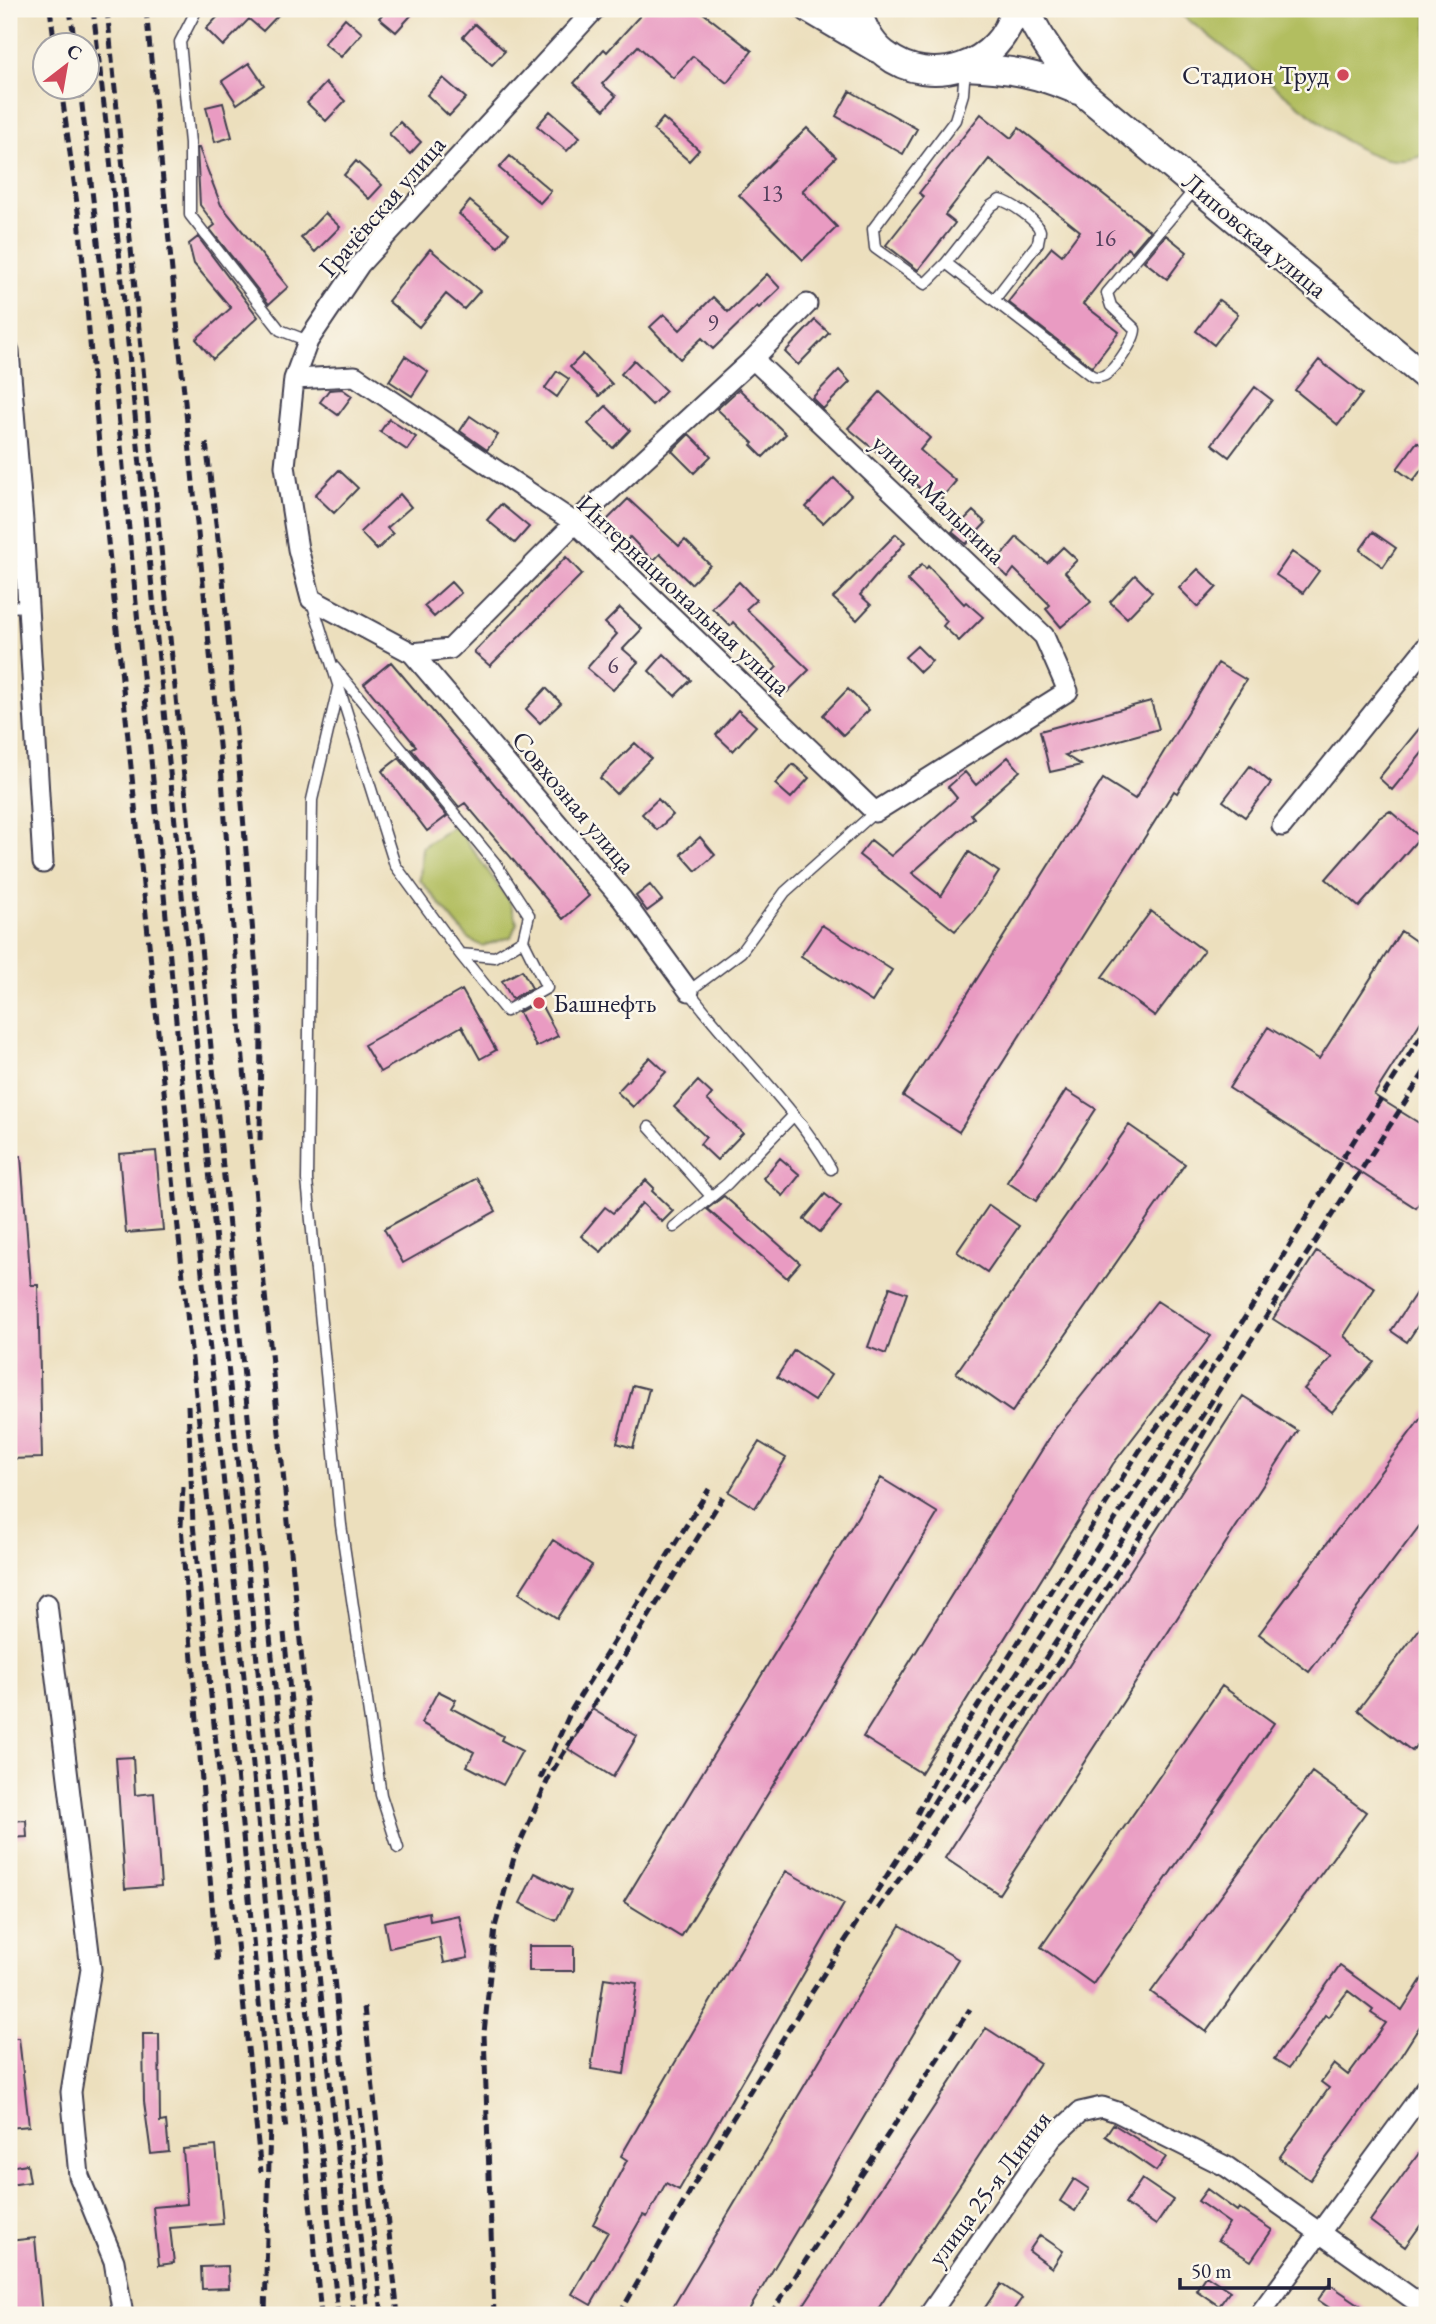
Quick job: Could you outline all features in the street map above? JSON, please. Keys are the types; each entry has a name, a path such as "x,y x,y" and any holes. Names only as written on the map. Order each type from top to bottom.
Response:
{"main road":[{"path":"809,9 902,65 922,71 944,72 965,67 1009,69 1043,76 1083,93"},
{"path":"857,9 867,34 884,53"},
{"path":"965,67 987,54 1003,35 1014,9"},
{"path":"1026,9 1055,61 1083,93"},
{"name":"Липовская улица","path":"1083,93 1427,378"}],"street":[{"name":"Грачёвская улица","path":"311,598 298,548 285,466 294,379 308,341 360,264 595,9"},
{"path":"311,598 412,653 450,649 575,523 753,359 807,304"},
{"path":"9,351 18,607 43,863"},
{"name":"улица Малыгина","path":"753,359 1044,636 1068,691 875,812"},
{"name":"Интернациональная улица","path":"294,379 355,376 575,523 875,812"},
{"path":"1282,826 1427,646"},
{"name":"Совхозная улица","path":"412,653 622,899 689,991"},
{"path":"47,1604 91,1969 71,2092 79,2176 114,2261 122,2315"},
{"path":"1259,2315 1427,2087"},
{"name":"улица 25-я Линия","path":"929,2315 1052,2138 1080,2112 1102,2107 1227,2167 1427,2309"}],"lane":[{"path":"197,9 180,41 190,143 190,215 280,330 308,341"},
{"path":"965,67 963,94 955,120 873,229 876,248 925,284 947,263 991,206 1000,200 1008,201 1037,225 1040,233 1038,243 994,300"},
{"path":"947,263 1092,376 1100,377 1107,374 1135,338 1135,330 1111,306 1107,293 1197,187"},
{"path":"311,598 396,865 460,954 506,1011 547,988 523,940 529,915 495,863 334,667"},
{"path":"340,684 312,800 307,1180 341,1524 381,1795 398,1848"},
{"path":"831,1169 813,1139 716,1027 689,991 741,952 785,892 875,812"},
{"path":"460,954 495,957 523,940"},
{"path":"674,1227 711,1196 793,1116"},
{"path":"649,1127 711,1196"}],"green space":[{"name":"Стадион Труд","path":"1174,9 1427,9 1427,153 1406,160 1385,159 1345,141"},
{"path":"455,825 510,902 517,923 511,937 482,946 468,938 420,880 422,847"}],"building":[{"path":"225,9 284,9 263,31 249,19 223,46 206,29"},
{"path":"387,9 417,9 396,32 379,18"},
{"path":"646,9 698,9 752,51 727,83 693,56 673,78 638,46 602,84 616,96 604,110 574,83 604,49 607,52"},
{"path":"345,18 362,33 341,57 324,43"},
{"path":"475,24 505,51 492,65 463,37"},
{"path":"249,63 264,85 237,104 222,81"},
{"path":"443,78 466,98 449,116 427,95"},
{"path":"326,83 345,101 326,121 307,103"},
{"path":"850,91 917,129 903,154 836,116"},
{"path":"223,103 232,137 215,142 206,107"},
{"path":"550,111 580,137 567,151 537,126"},
{"path":"981,114 1011,138 1019,128 1150,231 1132,252 1127,248 1083,304 1119,332 1092,367 1008,302 1052,247 1062,255 1080,231 989,159 945,215 955,223 918,270 886,245 924,197 919,193"},
{"path":"663,118 699,150 689,161 653,130"},
{"path":"400,122 421,142 410,154 389,134"},
{"path":"807,128 836,157 802,191 837,227 803,260 739,195"},
{"path":"197,148 221,205 288,287 269,304 210,229 215,225 200,205"},
{"path":"510,156 551,191 540,203 499,168"},
{"path":"356,161 382,185 369,199 344,175"},
{"path":"470,201 509,233 498,247 459,214"},
{"path":"325,213 340,227 315,252 301,238"},
{"path":"1166,235 1187,252 1167,279 1144,261"},
{"path":"198,237 258,317 213,359 196,339 231,308 194,264 189,244"},
{"path":"430,249 480,291 464,309 446,294 419,327 388,301"},
{"path":"767,274 780,288 759,308 757,306 713,349 702,338 680,359 650,327 664,314 680,330 713,297 728,312"},
{"path":"1219,300 1238,314 1214,345 1196,331"},
{"path":"815,320 829,333 798,365 785,352"},
{"path":"583,354 612,384 599,396 570,367"},
{"path":"405,356 428,372 412,396 389,381"},
{"path":"634,360 666,391 652,405 621,374"},
{"path":"1319,360 1362,394 1338,425 1295,390"},
{"path":"839,370 850,382 823,409 812,398"},
{"path":"557,371 569,379 557,397 545,388"},
{"path":"1255,387 1272,400 1229,457 1212,444"},
{"path":"342,389 352,396 338,415 320,402 329,390"},
{"path":"739,389 786,434 763,457 751,445 753,443 717,409"},
{"path":"880,392 930,438 920,450 956,481 936,505 917,489 919,487 848,428"},
{"path":"606,406 630,430 613,448 588,424"},
{"path":"470,416 498,435 487,450 460,431"},
{"path":"389,419 416,437 407,450 380,432"},
{"path":"689,434 711,456 694,473 672,451"},
{"path":"1417,442 1427,449 1427,462 1413,481 1397,469"},
{"path":"339,470 358,488 334,513 315,495"},
{"path":"834,478 851,495 823,523 806,507"},
{"path":"400,494 411,507 387,528 393,534 377,550 360,532"},
{"path":"628,499 679,546 685,540 710,565 691,584 660,554 653,561 630,537 626,541 606,521"},
{"path":"501,504 529,527 515,543 487,520"},
{"path":"973,511 986,523 966,544 952,532"},
{"path":"1373,532 1396,548 1383,567 1360,550"},
{"path":"896,534 905,542 860,595 871,605 857,620 833,598"},
{"path":"1017,537 1047,563 1063,547 1077,560 1065,572 1091,602 1061,627 1046,609 1050,605 1014,569 1008,577 994,564"},
{"path":"1292,552 1319,571 1303,593 1276,575"},
{"path":"566,557 582,574 490,666 474,652"},
{"path":"922,564 926,569 928,566 964,604 966,602 983,617 959,641 943,626 947,621 907,580"},
{"path":"1198,569 1217,587 1198,607 1179,588"},
{"path":"1135,575 1152,592 1127,618 1110,602"},
{"path":"451,582 461,593 434,617 424,606"},
{"path":"739,582 756,600 746,609 809,670 787,692 770,674 777,667 733,622 730,626 712,608"},
{"path":"620,608 642,629 623,649 638,662 613,690 587,668 617,634 605,623"},
{"path":"917,646 932,661 920,672 905,657"},
{"path":"664,654 691,680 675,696 649,671"},
{"path":"391,662 589,896 563,919 465,803 459,807 411,749 416,746 364,684"},
{"path":"1218,663 1246,680 1177,793 1174,791 959,1132 903,1096 1103,779 1135,799"},
{"path":"546,688 561,703 540,723 526,709"},
{"path":"848,689 869,710 843,735 823,715"},
{"path":"1151,701 1159,729 1065,755 1081,765 1050,772 1040,731"},
{"path":"738,710 756,726 733,751 716,735"},
{"path":"1427,719 1427,747 1392,790 1379,778"},
{"path":"635,743 651,758 616,794 600,778"},
{"path":"1008,757 1020,771 971,814 974,818 912,873 941,896 969,852 999,872 974,910 955,931 859,855 871,840 891,856 957,798 948,787 965,772 976,785"},
{"path":"399,758 447,816 427,831 382,771"},
{"path":"793,764 809,778 791,798 775,784"},
{"path":"1250,766 1271,783 1245,817 1223,801"},
{"path":"658,799 673,815 657,830 642,814"},
{"path":"1390,811 1420,837 1359,907 1326,879 1379,818"},
{"path":"700,837 715,855 696,871 681,854"},
{"path":"650,885 662,900 647,911 636,896"},
{"path":"1151,911 1204,951 1155,1016 1102,977"},
{"path":"822,925 892,970 872,1002 801,956"},
{"path":"1401,931 1427,949 1427,1012 1374,1095 1427,1128 1427,1190 1416,1208 1229,1088 1268,1027 1319,1059"},
{"path":"522,970 532,988 512,999 502,981"},
{"path":"462,990 496,1050 480,1059 462,1026 380,1072 364,1045"},
{"path":"539,1001 558,1036 536,1047 519,1012"},
{"path":"650,1057 666,1072 633,1107 617,1092"},
{"path":"698,1081 712,1094 707,1100 743,1133 717,1160 700,1144 706,1137 674,1107"},
{"path":"1066,1090 1096,1109 1036,1201 1007,1182"},
{"path":"1129,1125 1185,1164 1012,1412 956,1373"},
{"path":"156,1151 163,1230 126,1233 119,1154"},
{"path":"21,1156 31,1285 38,1285 42,1458 9,1459 9,1157"},
{"path":"780,1158 800,1175 783,1196 763,1178"},
{"path":"477,1178 496,1211 403,1263 384,1229"},
{"path":"646,1180 654,1188 652,1191 673,1211 662,1222 642,1203 601,1252 581,1236 605,1207 613,1213"},
{"path":"825,1194 841,1207 820,1232 804,1219"},
{"path":"724,1196 800,1263 787,1278 707,1209"},
{"path":"989,1205 1019,1226 987,1272 957,1252"},
{"path":"1317,1251 1375,1288 1344,1336 1374,1362 1332,1412 1304,1389 1332,1357 1273,1319"},
{"path":"1427,1276 1427,1312 1407,1342 1391,1331"},
{"path":"890,1287 907,1293 886,1354 868,1347"},
{"path":"1157,1301 1211,1336 1113,1464 921,1773 863,1737 1055,1429"},
{"path":"794,1350 831,1375 814,1401 777,1377"},
{"path":"633,1385 649,1389 633,1448 617,1443"},
{"path":"1243,1396 1298,1431 999,1894 945,1858"},
{"path":"1427,1410 1427,1516 1309,1672 1259,1634"},
{"path":"759,1442 786,1458 755,1508 729,1492"},
{"path":"881,1478 938,1513 681,1937 624,1902"},
{"path":"553,1540 592,1565 557,1618 519,1593"},
{"path":"1427,1619 1427,1731 1412,1751 1358,1710"},
{"path":"1222,1686 1274,1723 1093,1984 1041,1947"},
{"path":"438,1691 456,1700 451,1708 503,1736 501,1740 522,1751 503,1785 467,1766 474,1752 421,1723"},
{"path":"592,1709 637,1736 613,1777 568,1749"},
{"path":"133,1757 135,1795 154,1793 161,1886 125,1889 116,1758"},
{"path":"1312,1772 1366,1812 1206,2032 1151,1992"},
{"path":"26,1820 27,1837 9,1838 9,1821"},
{"path":"786,1871 844,1904 679,2190 666,2183 647,2217 643,2215 591,2305 572,2294 608,2232 593,2224 627,2160 621,2156"},
{"path":"535,1873 571,1891 556,1921 520,1903"},
{"path":"429,1912 430,1921 459,1915 468,1958 444,1963 439,1937 389,1948 384,1922"},
{"path":"900,1925 958,1959 746,2315 668,2315"},
{"path":"529,1946 574,1946 574,1971 529,1971"},
{"path":"1340,1966 1402,2010 1427,1971 1427,2015 1397,2062 1310,2180 1279,2158 1329,2088 1321,2082 1334,2064 1348,2075 1386,2023 1348,1991 1328,2017 1325,2015 1289,2068 1274,2059"},
{"path":"604,1978 637,1983 624,2074 591,2069"},
{"path":"986,2028 1040,2063 874,2315 797,2315"},
{"path":"143,2034 159,2034 160,2122 166,2121 169,2152 151,2154 144,2102"},
{"path":"9,2038 19,2038 29,2126 9,2128"},
{"path":"1113,2124 1166,2157 1156,2171 1105,2136"},
{"path":"1427,2142 1427,2216 1405,2247 1370,2221"},
{"path":"216,2146 223,2224 170,2228 174,2263 159,2265 153,2207 187,2204 183,2149"},
{"path":"27,2164 30,2182 9,2185 9,2167"},
{"path":"1074,2179 1089,2189 1075,2211 1060,2201"},
{"path":"1142,2179 1173,2200 1156,2225 1125,2204"},
{"path":"1207,2189 1237,2211 1239,2208 1272,2230 1251,2261 1218,2240 1229,2223 1198,2201"},
{"path":"1040,2235 1063,2251 1052,2268 1029,2251"},
{"path":"35,2238 42,2315 9,2315 9,2241"},
{"path":"228,2266 229,2288 202,2289 201,2267"},
{"path":"1206,2275 1230,2291 1219,2306 1196,2290"},
{"path":"1001,2284 1022,2298 1010,2315 994,2315 984,2309"},
{"path":"1329,2284 1375,2315 1340,2315 1318,2300"}],"railway":[{"path":"50,9 53,32"},
{"path":"70,9 73,32"},
{"path":"93,9 109,149 321,2315"},
{"path":"107,9 338,2315"},
{"path":"146,9 221,765 241,1037 264,1284 368,2315"},
{"path":"63,102 79,218 105,512 183,1277 232,1721 268,2096 270,2121 265,2315"},
{"path":"82,102 117,404 179,1052 252,1754 286,2131"},
{"path":"206,443 223,579 261,1029 260,1144"},
{"path":"619,2315 723,2134 1260,1294 1333,1173 1427,1027"},
{"path":"878,1909 937,1826 1427,1068"},
{"path":"917,1814 950,1750 1140,1450 1207,1360"},
{"path":"963,1802 988,1771 1180,1475 1223,1399"},
{"path":"188,1405 193,1524 261,2172"},
{"path":"183,1487 181,1526 217,1963"},
{"path":"540,1779 572,1709 709,1489"},
{"path":"494,2315 484,2033 495,1927 515,1854 550,1775 723,1497"},
{"path":"284,1633 354,2315"},
{"path":"364,2007 398,2315"},
{"path":"770,2315 970,2009"},
{"path":"360,2108 382,2315"}],"place":[{"name":"Стадион Труд","path":"1343,75"},
{"name":"Башнефть","path":"539,1003"}]}
